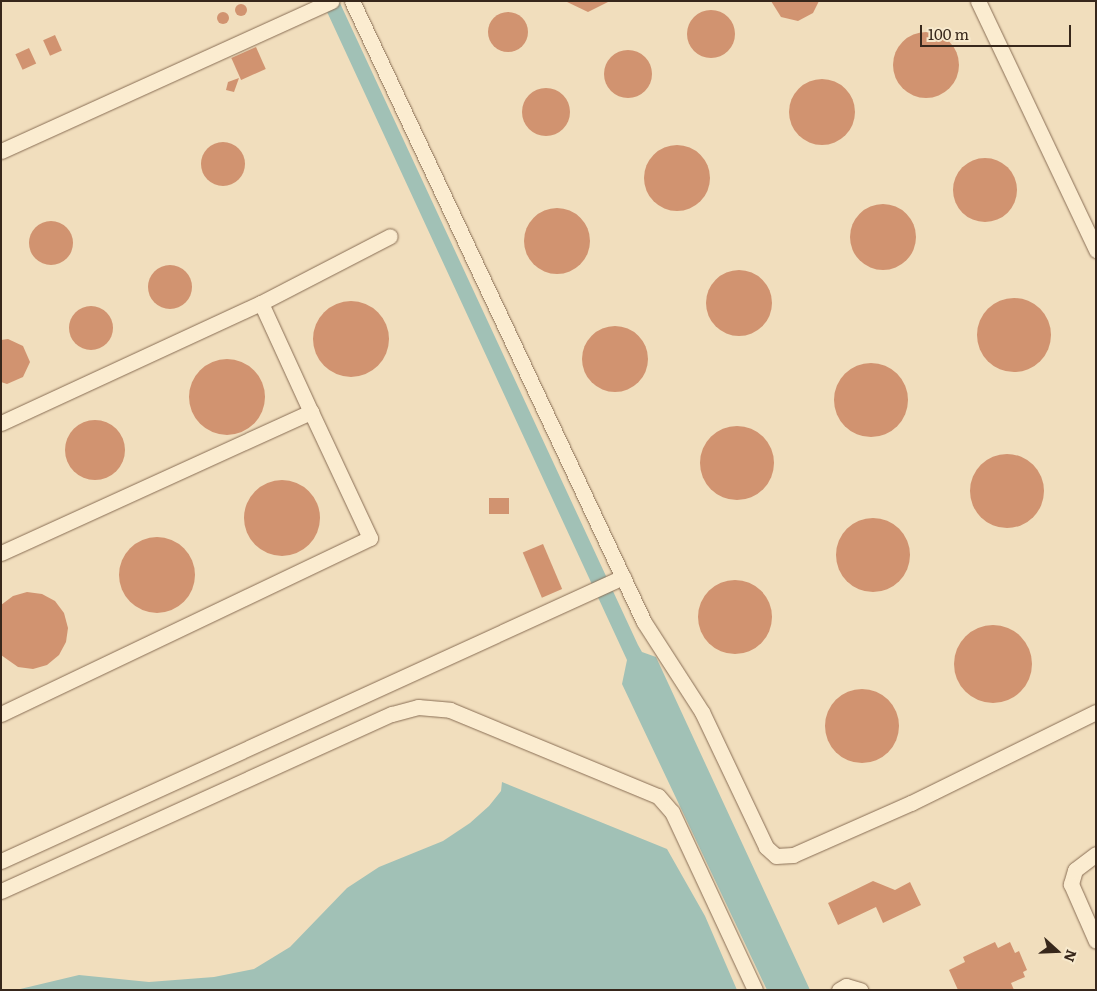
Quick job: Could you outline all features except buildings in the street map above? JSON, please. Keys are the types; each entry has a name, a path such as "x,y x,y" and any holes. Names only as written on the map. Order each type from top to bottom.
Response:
{"street":[{"path":"1,151 332,1"},
{"path":"352,1 618,579 702,712 766,847 776,856 793,855 884,816 1096,712"},
{"path":"978,1 1096,250"},
{"path":"1,423 261,302 390,236"},
{"path":"1,714 370,538 261,302"},
{"path":"1,553 311,412"},
{"path":"1,861 618,579"},
{"path":"1,892 392,714 418,707 450,710 658,796 672,812 755,990"},
{"path":"1096,854 1075,870 1071,884 1096,941"},
{"path":"839,990 846,986 860,990"}],"water":[{"path":"322,1 339,1 638,645 642,652 656,657 810,990 767,990 622,684 627,660"},
{"path":"502,782 667,849 705,916 737,990 16,990 79,975 149,982 214,977 254,969 290,947 347,888 379,867 443,841 470,823 489,806 501,791"}]}
